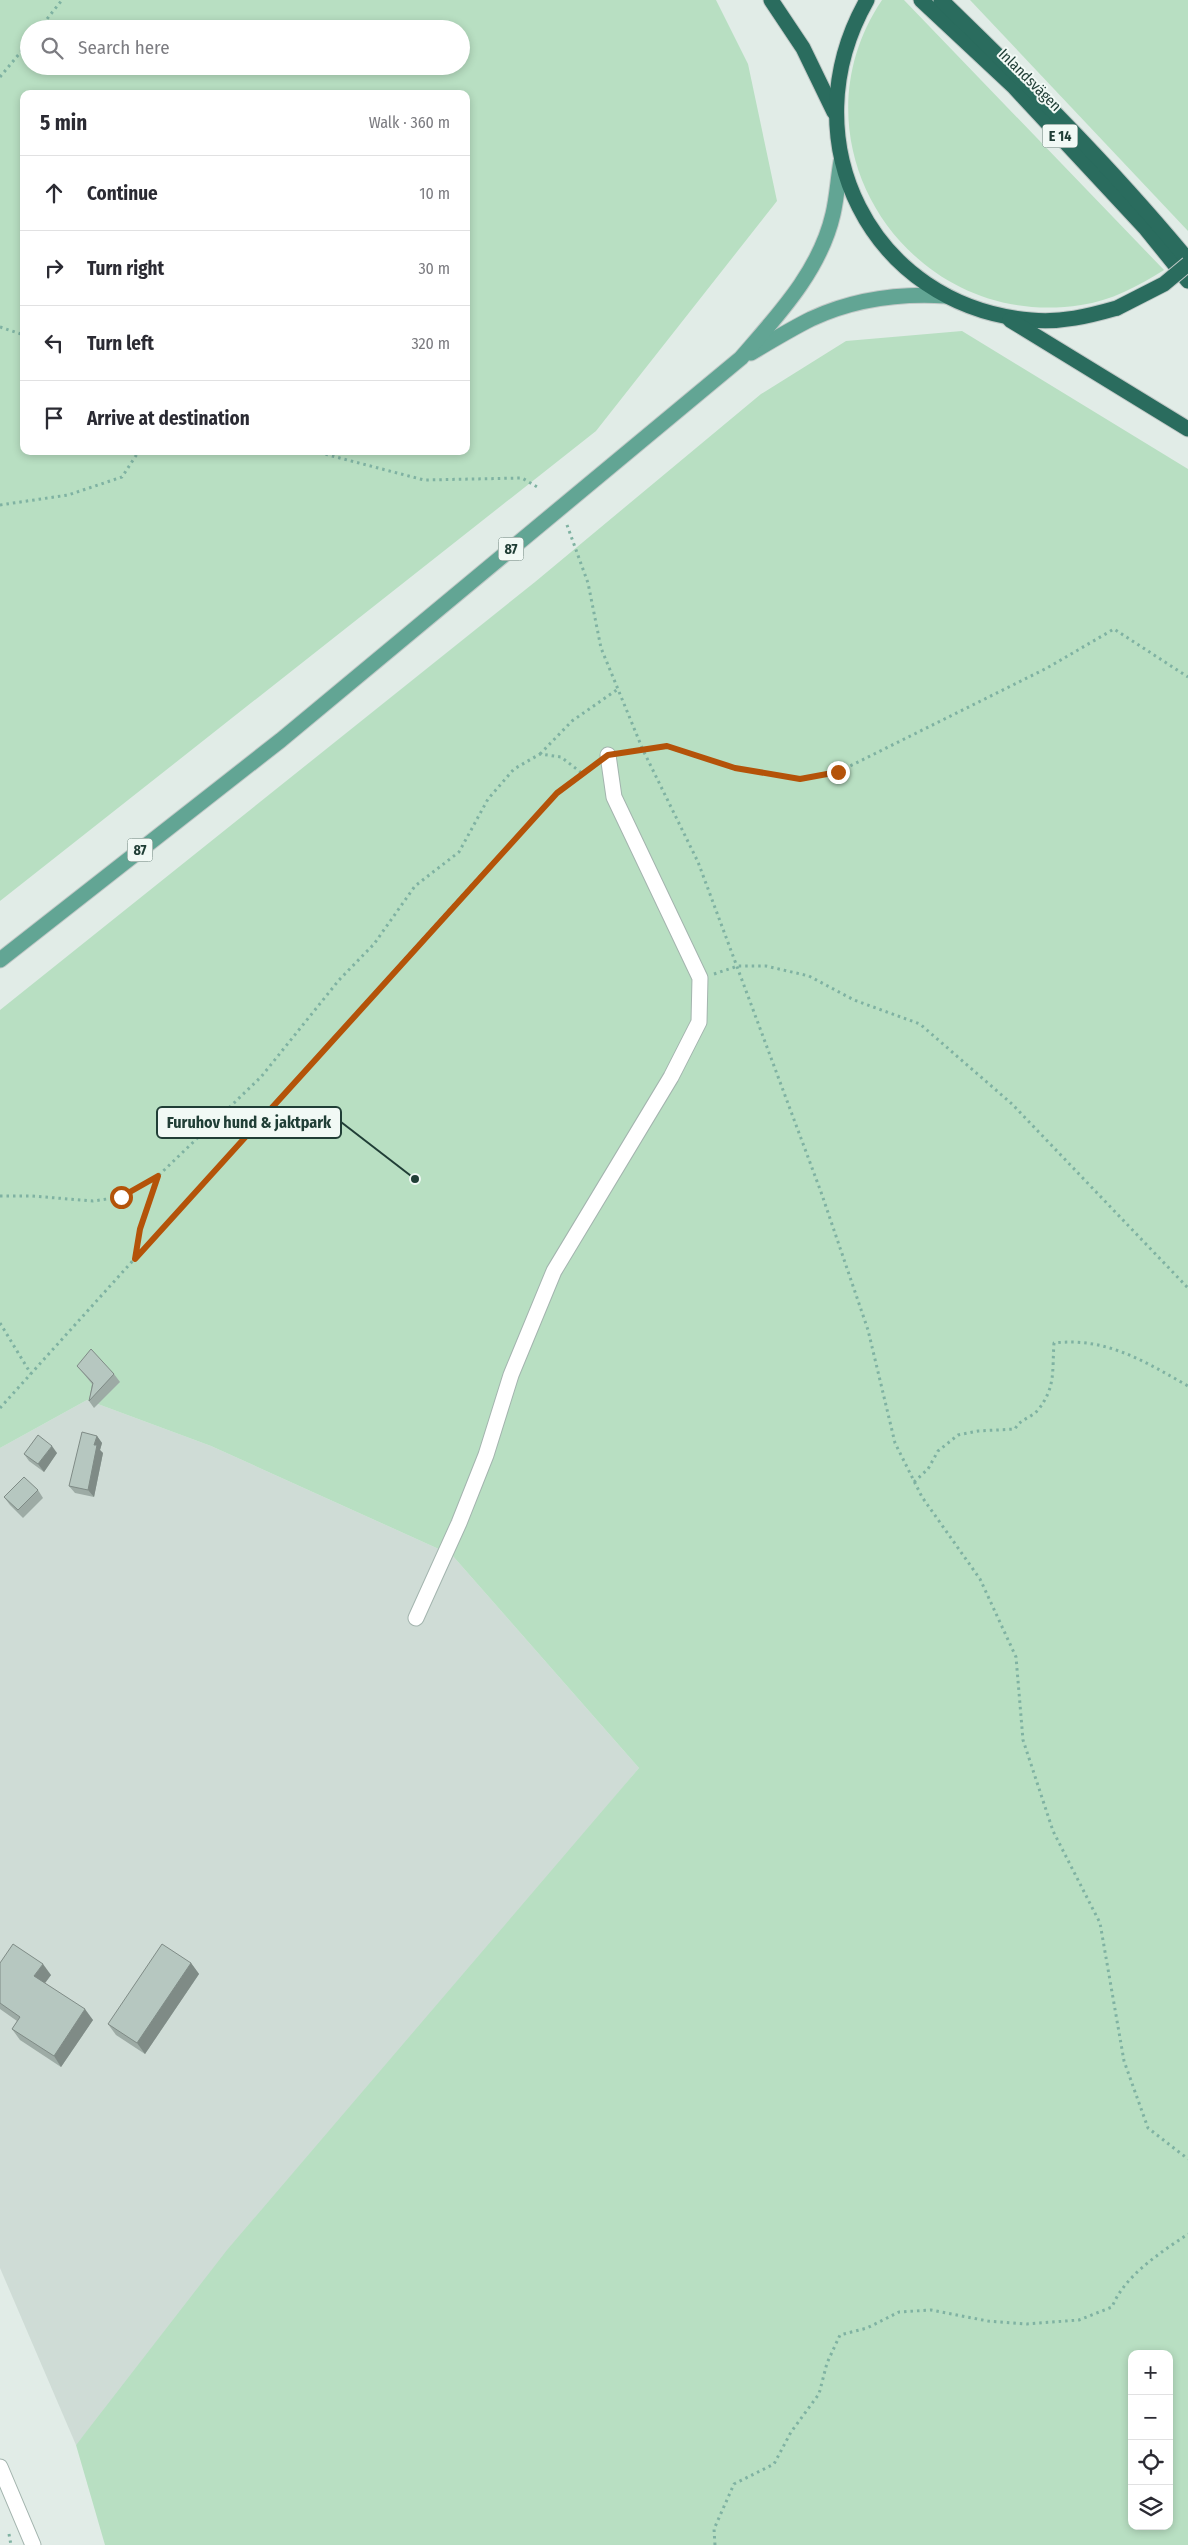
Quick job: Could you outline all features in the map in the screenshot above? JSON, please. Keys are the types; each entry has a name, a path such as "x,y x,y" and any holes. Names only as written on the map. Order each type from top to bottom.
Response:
{"highway":[{"path":"771,0 803,48 835,113"},
{"path":"867,0 857,18 840,64 835,113 841,160 858,206 879,239 913,274 946,296 974,308 1005,317 1033,320 1062,320 1090,316 1117,308 1164,284 1188,264"},
{"name":"Inlandsvägen","path":"921,0 1014,86 1146,229 1188,281"},
{"name":"Inlandsvägen","path":"942,0 1020,76 1159,225 1188,260"},
{"path":"1005,317 1188,429"}],"main road":[{"path":"741,358 791,300 816,260 833,214 841,160"},
{"path":"741,358 812,318 839,308 875,298 910,294 946,296"},
{"name":"87","path":"0,960 281,740 741,358"}],"street":[{"path":"416,1618 459,1523 486,1455 511,1375 554,1271 671,1078 699,1022 700,978 614,797 608,755"},
{"path":"0,2467 33,2545"}],"path":[{"path":"46,20 62,0"},
{"path":"0,77 20,53"},
{"path":"0,327 20,334"},
{"path":"0,505 68,495 122,478 136,455"},
{"path":"328,455 424,480 522,478 539,488"},
{"path":"564,520 588,583 601,648 643,750 698,862 821,1192 868,1330 895,1443 922,1497 980,1579 1016,1657 1023,1740 1053,1831 1100,1923 1124,2061 1148,2128 1188,2159"},
{"path":"0,1408 557,793 608,755 667,746 735,768 800,779 838,772 1047,668 1114,629 1188,678"},
{"path":"0,1196 32,1196 93,1201 121,1197 158,1176 261,1077 339,980 374,944 415,886 459,852 488,800 514,769 540,754 572,721 618,689"},
{"path":"540,754 561,757 582,774"},
{"path":"700,978 738,966 766,966 808,976 854,1000 920,1024 1012,1104 1188,1288"},
{"path":"135,1259 140,1229 158,1176"},
{"path":"0,1324 31,1374"},
{"path":"914,1482 928,1469 938,1451 958,1435 978,1431 1014,1429 1019,1421 1036,1411 1052,1385 1054,1343 1074,1341 1107,1345 1188,1386"},
{"path":"715,2545 714,2529 734,2484 774,2464 791,2432 819,2394 827,2363 840,2335 867,2328 899,2312 931,2310 988,2321 1027,2324 1079,2320 1112,2307 1118,2293 1149,2263 1188,2234"}],"shaded area":[{"path":"87,1400 211,1446 452,1555 639,1768 76,2445 0,2268 0,1448"}],"green space":[{"path":"0,0 716,0 748,64 777,201 596,431 0,901"},
{"path":"882,0 904,0 1164,270 1124,292 1092,303 1081,305 1020,306 965,289 918,259 881,217 858,167 848,113 856,56"},
{"path":"970,0 1188,0 1188,231"},
{"path":"962,331 1188,469 1188,2545 105,2545 76,2445 227,2250 639,1768 452,1555 211,1446 87,1400 0,1448 0,1010 535,582 761,394 846,341"}],"building":[{"path":"91,1349 114,1374 89,1401 93,1383 77,1366"},
{"path":"82,1432 97,1436 88,1490 69,1486"},
{"path":"38,1435 52,1446 38,1464 24,1454"},
{"path":"24,1477 38,1490 18,1510 4,1497"},
{"path":"13,1944 43,1964 34,1976 85,2009 54,2056 12,2029 20,2017 0,2003 0,1963"},
{"path":"162,1944 191,1963 137,2043 108,2024"}],"place":[{"name":"Furuhov hund & jaktpark","path":"415,1179"}],"route":[{"path":"121,1197 158,1176 140,1229 135,1259 557,793 608,755 667,746 735,768 800,779 838,772"}]}
